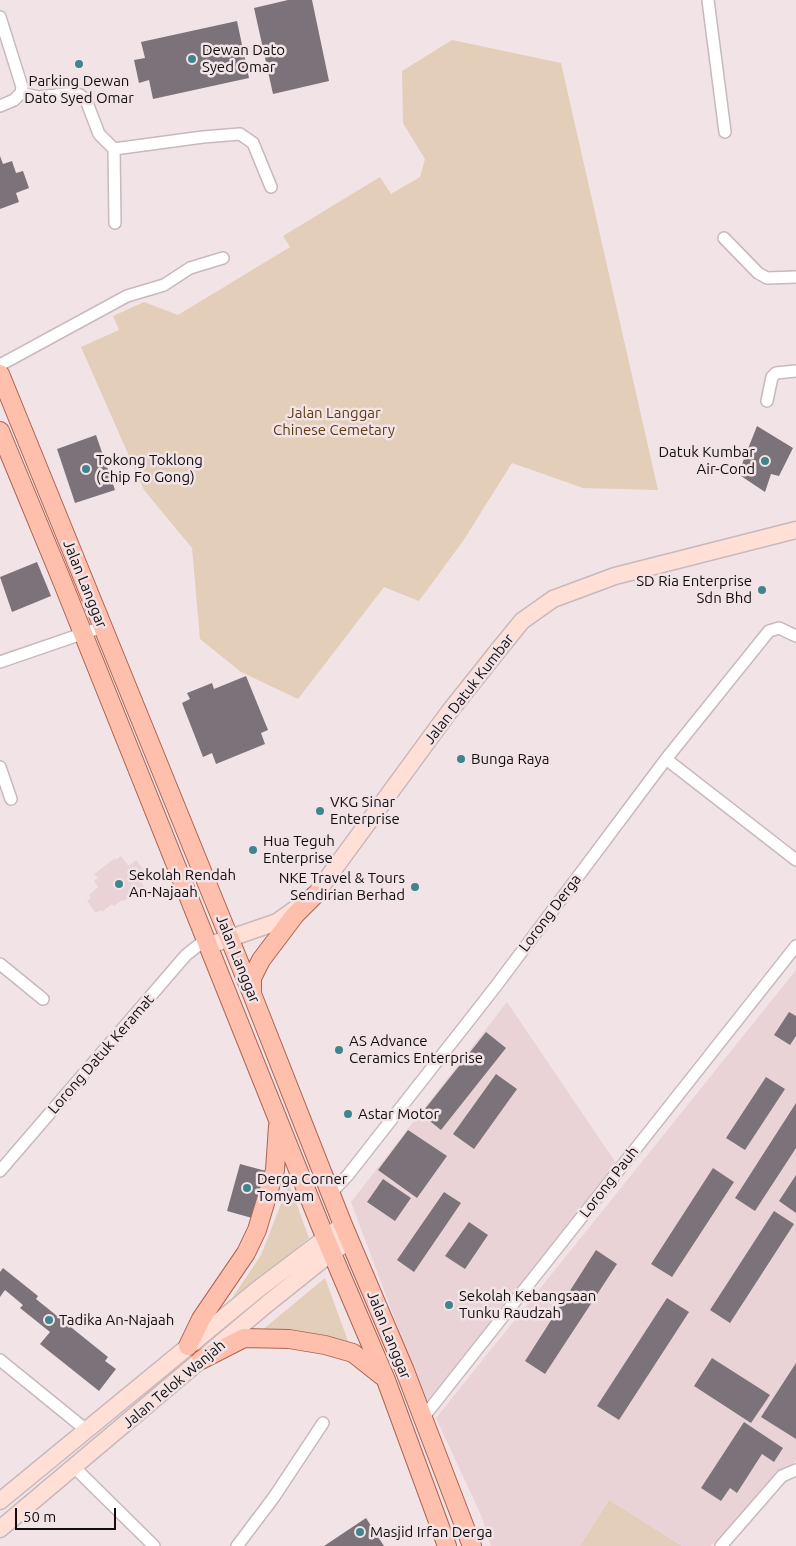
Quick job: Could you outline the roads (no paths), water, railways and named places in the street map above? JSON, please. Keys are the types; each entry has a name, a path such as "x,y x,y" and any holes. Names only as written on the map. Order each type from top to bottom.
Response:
{"main road":[{"name":"Jalan Langgar","path":"0,374 252,994 330,1194 472,1546"},
{"name":"Jalan Langgar","path":"0,431 206,943 386,1380 448,1546"},
{"name":"Jalan Datuk Kumbar","path":"206,943 229,938 277,922 315,896 449,712 522,622 553,599 584,586 676,559 796,530"},
{"path":"252,994 252,978 261,960 295,915 315,896"},
{"path":"188,1346 201,1319 246,1253 258,1230 275,1170 278,1118"},
{"name":"Jalan Telok Wanjah","path":"0,1529 201,1360 329,1244 343,1225"},
{"name":"Jalan Telok Wanjah","path":"0,1501 188,1346 329,1244 350,1241"},
{"path":"201,1360 244,1338 289,1339 325,1345 353,1353 365,1360 386,1380"}],"street":[{"path":"708,0 725,132"},
{"path":"0,17 20,79 21,93 14,100 0,106"},
{"path":"21,93 34,97 73,93 80,95 86,100 99,134 108,146 114,149 240,134 253,143 271,187"},
{"path":"114,149 115,223"},
{"path":"724,238 758,273 767,278 796,277"},
{"path":"0,365 127,296 164,285 190,268 223,258"},
{"path":"767,401 772,377 776,373 796,371"},
{"path":"0,662 102,627"},
{"name":"Lorong Derga","path":"330,1194 348,1175 496,986 666,759 769,631 779,628 796,636"},
{"path":"666,759 796,860"},
{"path":"0,767 11,799"},
{"name":"Lorong Datuk Keramat","path":"0,1171 186,955 206,943"},
{"name":"Lorong Pauh","path":"422,1419 796,946"},
{"path":"0,964 43,999"},
{"path":"0,1360 85,1429"},
{"path":"237,1546 274,1497 323,1423"},
{"path":"74,1468 154,1546"},
{"path":"721,1546 782,1476 796,1470"}],"place":[{"name":"Dewan Dato Syed Omar","path":"192,59"},
{"name":"Parking Dewan Dato Syed Omar","path":"79,64"},
{"name":"Datuk Kumbar Air-Cond","path":"765,461"},
{"name":"Tokong Toklong (Chip Fo Gong)","path":"86,469"},
{"name":"SD Ria Enterprise Sdn Bhd","path":"762,590"},
{"name":"Bunga Raya","path":"461,759"},
{"name":"VKG Sinar Enterprise","path":"320,811"},
{"name":"Hua Teguh Enterprise","path":"253,850"},
{"name":"Sekolah Rendah An-Najaah","path":"119,884"},
{"name":"NKE Travel & Tours Sendirian Berhad","path":"415,887"},
{"name":"AS Advance Ceramics Enterprise","path":"339,1050"},
{"name":"Astar Motor","path":"348,1114"},
{"name":"Derga Corner Tomyam","path":"247,1188"},
{"name":"Sekolah Kebangsaan Tunku Raudzah","path":"449,1305"},
{"name":"Tadika An-Najaah","path":"49,1320"},
{"name":"Masjid Irfan Derga","path":"360,1532"}],"park label":[{"name":"Jalan Langgar Chinese Cemetary","path":"334,422"}]}
